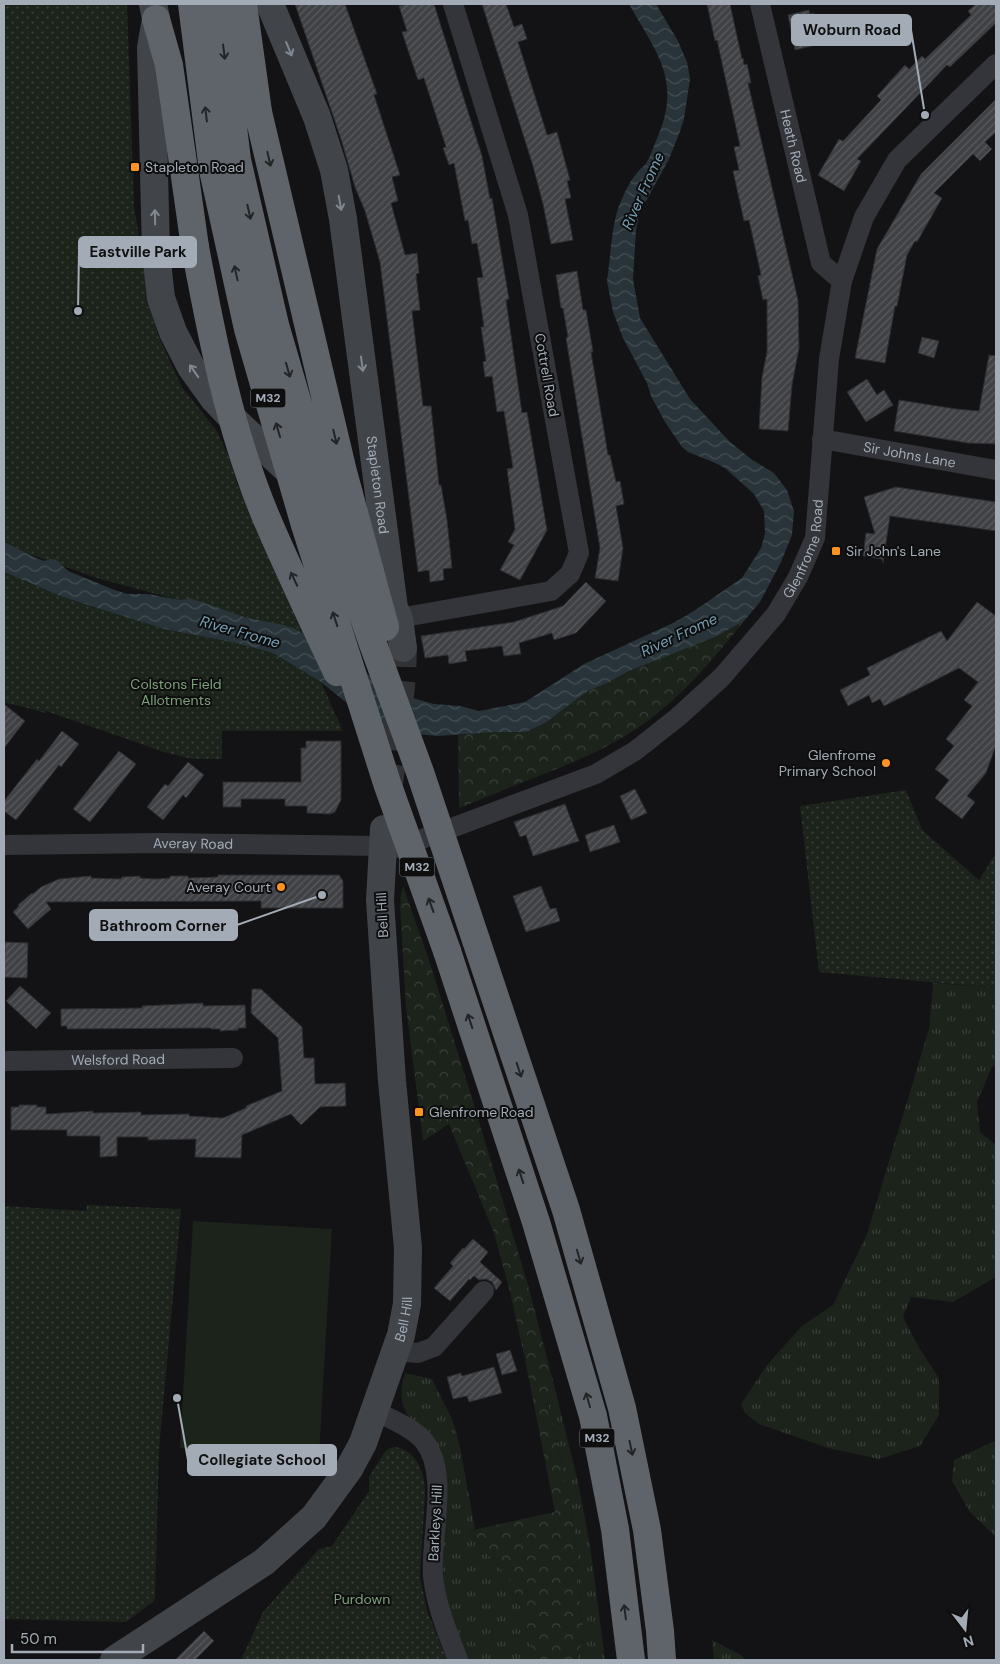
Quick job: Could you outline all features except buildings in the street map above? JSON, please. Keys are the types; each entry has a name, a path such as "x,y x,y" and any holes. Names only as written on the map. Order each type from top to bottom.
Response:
{"highway":[{"name":"M32","path":"192,4 213,170 248,329 305,525 387,783 447,951 536,1222 593,1416 615,1530 630,1660"},
{"name":"M32","path":"218,4 237,160 275,325 339,545 420,772 566,1210 622,1408 647,1530 662,1660"},
{"name":"M32","path":"243,4 258,112 343,472 389,644 420,772"},
{"name":"M32","path":"155,12 169,65 195,247 214,348 238,439 266,516 387,783"}],"main road":[{"name":"Stapleton Road","path":"270,4 317,117 334,170 343,219 396,613 403,648"},
{"path":"155,12 151,48 156,254 161,298 173,332 191,367 214,398 230,416 316,497 357,548 396,613"},
{"path":"316,497 334,493 352,485 360,478 366,468 373,442"},
{"name":"Bell Hill","path":"114,1660 264,1562 314,1517 349,1469 364,1443 396,1351 407,1304 408,1248 392,1081 385,982 380,900 382,843"}],"street":[{"name":"Cottrell Road","path":"396,613 550,591 570,574 579,552 518,215 454,4"},
{"name":"Heath Road","path":"760,4 821,263 842,281"},
{"name":"Glenfrome Road","path":"382,843 596,774 635,751 678,717 722,677 776,614 798,577 815,538 829,359 842,281 864,217 898,160 996,64"},
{"name":"Sir Johns Lane","path":"822,439 996,470"},
{"name":"Averay Road","path":"4,844 382,843"},
{"name":"Welsford Road","path":"4,1061 232,1058"},
{"path":"396,1351 421,1353 434,1347 438,1333 484,1291"},
{"name":"Barkleys Hill","path":"375,1411 408,1428 417,1435 424,1442 434,1463 438,1480 433,1551 434,1577 442,1617 458,1660"}],"green space":[{"path":"4,4 127,4 134,205 147,286 158,335 182,387 217,431 229,457 238,486 280,561 308,634 100,579 4,545"},
{"name":"Colstons Field Allotments","path":"4,572 63,597 164,629 236,643 273,653 321,682 343,731 222,731 222,759 192,759 164,752 46,711 45,713 4,703"},
{"path":"744,621 693,681 665,707 633,731 612,744 578,760 459,808 458,735 526,732 545,723 588,691"},
{"path":"906,790 922,830 979,880 996,853 996,988 819,972 800,806"},
{"path":"403,886 430,963 475,1108 528,1285 553,1381 546,1396 569,1496 577,1556 581,1618 585,1633 576,1660 534,1660 524,1616 508,1577 468,1531 555,1512 525,1359 494,1233 449,1124 423,1141 406,1007 400,906"},
{"path":"933,983 996,988 996,1065 992,1067 977,1102 980,1132 996,1145 996,1277 953,1302 911,1297 903,1317 918,1346 939,1378 939,1415 920,1446 879,1459 828,1448 759,1424 745,1413 741,1404 767,1365 802,1326 833,1305 867,1234 929,1029"},
{"path":"87,1205 181,1209 159,1449 155,1600 126,1622 4,1619 4,1206 86,1211"},
{"path":"193,1221 332,1229 319,1456 180,1448"},
{"path":"405,1373 432,1379 453,1421 460,1447 475,1529 468,1531 508,1577 524,1616 534,1660 468,1660 448,1609 441,1574 445,1527 410,1418 402,1402 401,1391"},
{"path":"553,1381 578,1482 590,1545 605,1660 576,1660 585,1633 581,1618 577,1556 569,1496 546,1396"},
{"path":"992,1442 996,1442 996,1537 970,1512 952,1481 954,1460"},
{"name":"Purdown","path":"394,1447 402,1449 414,1458 424,1479 425,1495 420,1577 427,1610 447,1660 241,1660 263,1612 319,1549 332,1546 369,1491 369,1477 384,1453"},
{"path":"712,1640 741,1655 745,1660 714,1660"}],"water":[{"name":"River Frome","path":"629,4 656,4 678,41 687,62 690,79 684,119 679,134 669,159 639,214 636,230 633,279 640,318 690,399 730,442 751,459 774,473 787,490 794,511 792,535 781,562 760,602 744,621 717,636 629,671 588,691 545,723 526,732 437,736 399,730 358,710 321,682 273,653 236,643 164,629 63,597 4,572 4,542 44,561 50,559 57,560 68,571 127,594 147,594 181,600 190,598 247,618 284,625 295,629 342,656 377,681 409,697 434,704 460,706 479,711 525,702 584,664 675,622 742,578 761,548 765,533 764,511 754,494 725,468 688,452 682,447 665,422 651,396 647,383 623,338 613,312 607,281 617,213 629,184 650,157 664,120 667,101 667,84 663,69 649,38"}],"tunnel":[{"path":"388,792 402,678 403,648"}],"place":[{"name":"Woburn Road","path":"925,115"},
{"name":"Stapleton Road","path":"135,167"},
{"name":"Eastville Park","path":"78,311"},
{"name":"Sir John's Lane","path":"836,551"},
{"name":"Glenfrome Primary School","path":"886,763"},
{"name":"Averay Court","path":"281,887"},
{"name":"Bathroom Corner","path":"322,895"},
{"name":"Glenfrome Road","path":"419,1112"},
{"name":"Collegiate School","path":"177,1398"}]}
